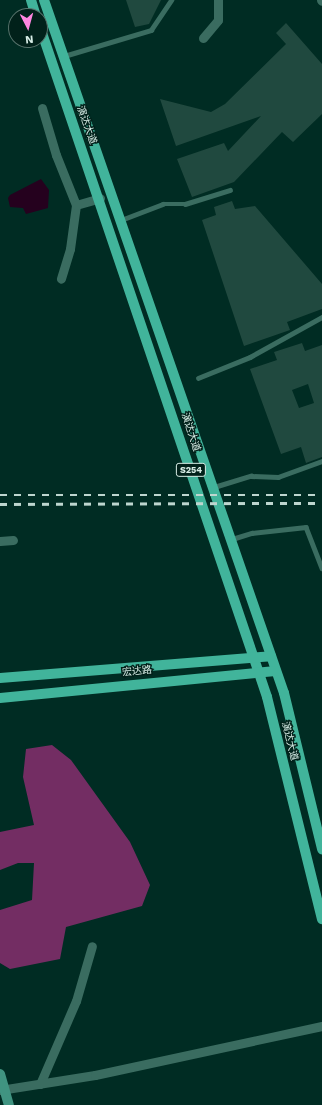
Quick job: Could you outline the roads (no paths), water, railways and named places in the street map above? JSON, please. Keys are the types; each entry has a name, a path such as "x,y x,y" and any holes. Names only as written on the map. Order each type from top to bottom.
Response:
{"main road":[{"name":"演达大道","path":"44,0 232,539 276,671 322,849"},
{"name":"演达大道","path":"47,48 100,198 259,672 322,919"},
{"name":"宏达路","path":"0,678 271,656"},
{"name":"宏达路","path":"0,698 276,671"},
{"path":"0,1074 2,1090 10,1105"}],"street":[{"path":"203,38 218,20 218,0"},
{"path":"42,108 56,155 76,205 70,249 61,279"},
{"path":"76,205 100,198"},
{"path":"0,541 12,540"},
{"path":"40,1084 76,1002 92,946"},
{"path":"2,1090 95,1075 322,1026"}],"lane":[{"path":"64,56 151,30 171,0"},
{"path":"121,220 163,204 185,204 230,190"},
{"path":"198,378 250,357 322,317"},
{"path":"214,487 251,476 278,477 322,460"},
{"path":"232,539 252,533 306,527 322,568"}],"railway":[{"path":"0,495 322,495"},
{"path":"0,504 322,503"}]}
